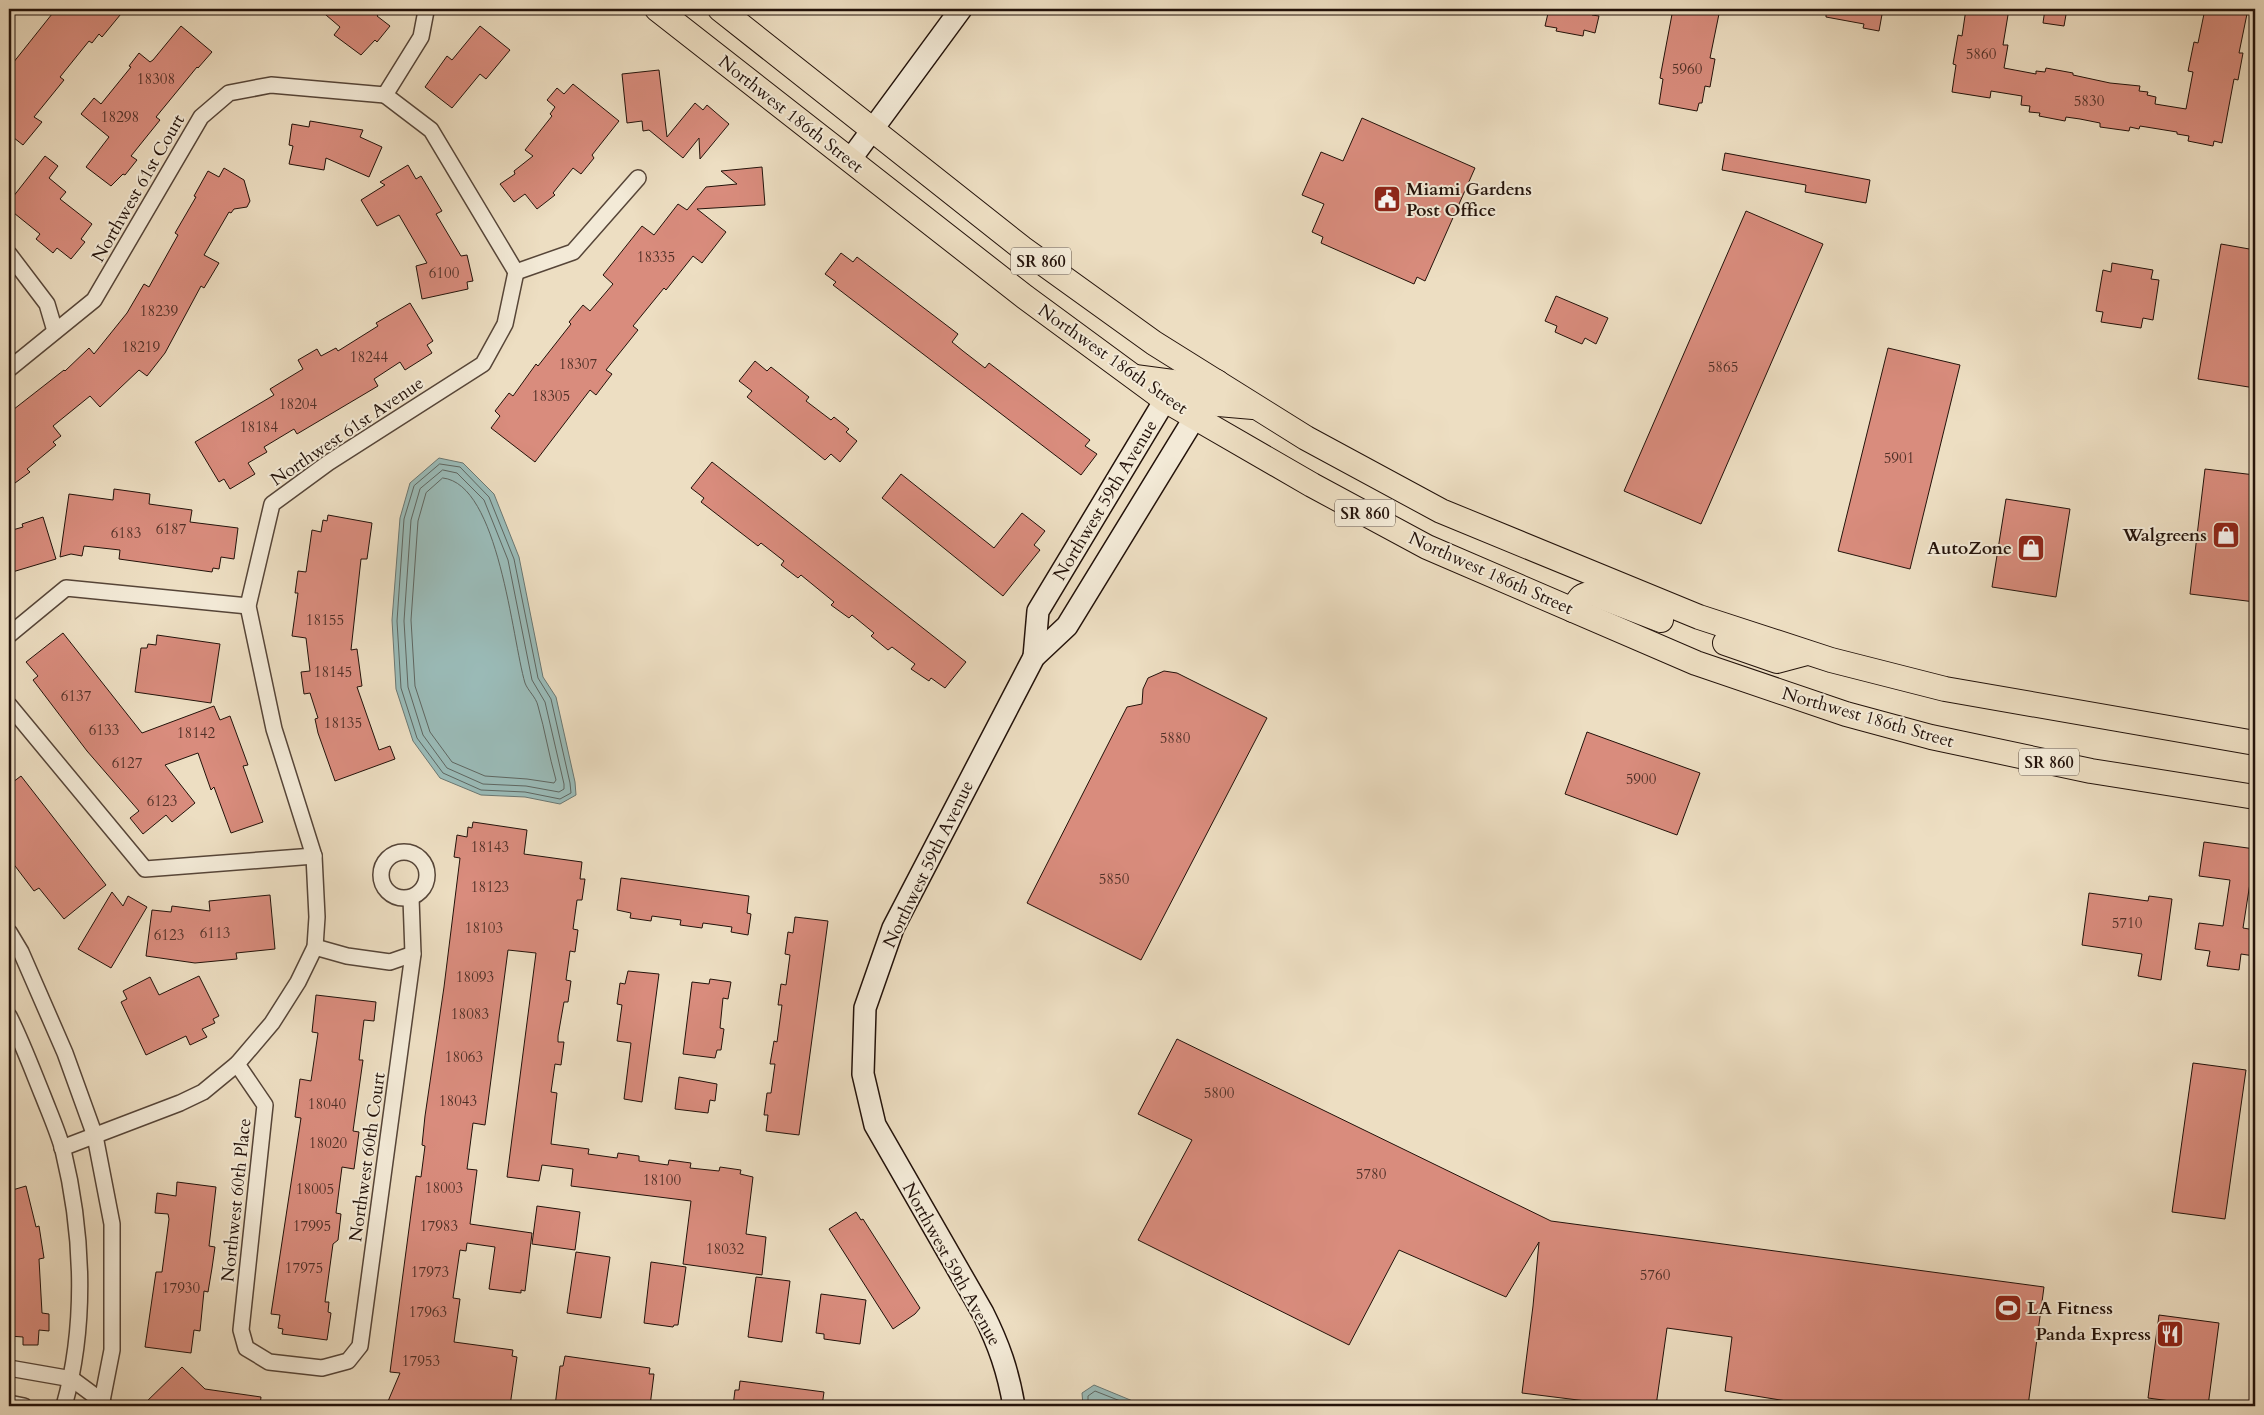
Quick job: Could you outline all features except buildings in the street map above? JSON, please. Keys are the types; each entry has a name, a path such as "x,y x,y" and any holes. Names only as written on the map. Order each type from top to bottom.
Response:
{"main road":[{"name":"Northwest 186th Street","path":"657,9 1025,297 1165,400 1312,485 1427,547 1696,664 1846,714 1931,737 2091,771 2255,797"},
{"name":"Northwest 186th Street","path":"720,9 1022,248 1154,343 1306,438 1441,511 1700,617 1807,653 1945,690 2255,743"},
{"path":"1133,376 1195,385 1217,382"},
{"path":"1165,400 1257,407"},
{"path":"1573,610 1580,597 1587,593 1594,594 1692,632 1777,661 1807,653"}],"street":[{"path":"424,9 426,11 421,37 385,95 431,130 516,272 573,252 638,178"},
{"path":"850,160 961,9"},
{"name":"Northwest 61st Court","path":"9,368 94,300 201,117 229,94 271,85 385,95"},
{"path":"9,254 47,304 55,331"},
{"name":"Northwest 61st Avenue","path":"315,947 317,917 314,856 274,729 248,606 272,504 328,463 483,364 505,324 516,272"},
{"name":"Northwest 59th Avenue","path":"1034,657 1038,611 1165,400"},
{"name":"Northwest 59th Avenue","path":"1014,1406 1011,1381 998,1343 983,1313 874,1125 863,1074 865,1008 893,928 1034,657 1067,626 1194,417"},
{"path":"9,635 66,588 248,606"},
{"path":"9,705 145,869 314,856"},
{"name":"Northwest 60th Court","path":"246,1348 269,1362 322,1368 348,1361 360,1346 413,954 410,898"},
{"path":"9,932 21,952 65,1053 95,1136 112,1224 112,1350 98,1405"},
{"path":"62,1148 180,1103 203,1092 237,1064 272,1023 298,982 315,947 347,956 390,962 413,954"},
{"path":"9,1016 19,1035 62,1148 76,1227 80,1265 77,1334 72,1378 64,1406"},
{"name":"Northwest 60th Place","path":"237,1064 265,1105 241,1330 246,1348"},
{"path":"9,1368 72,1378 98,1405"},
{"path":"9,1403 24,1406"}],"water":[{"path":"439,458 463,463 494,494 519,557 543,677 556,697 575,782 576,795 560,804 525,797 481,795 440,778 413,741 396,689 392,620 400,518 410,483"},
{"path":"1094,1385 1145,1406 1083,1406 1082,1393"}],"place":[{"name":"Miami Gardens Post Office","path":"1387,199"},
{"name":"Walgreens","path":"2226,535"},
{"name":"AutoZone","path":"2031,548"},
{"name":"LA Fitness","path":"2008,1308"},
{"name":"Panda Express","path":"2170,1334"}]}
